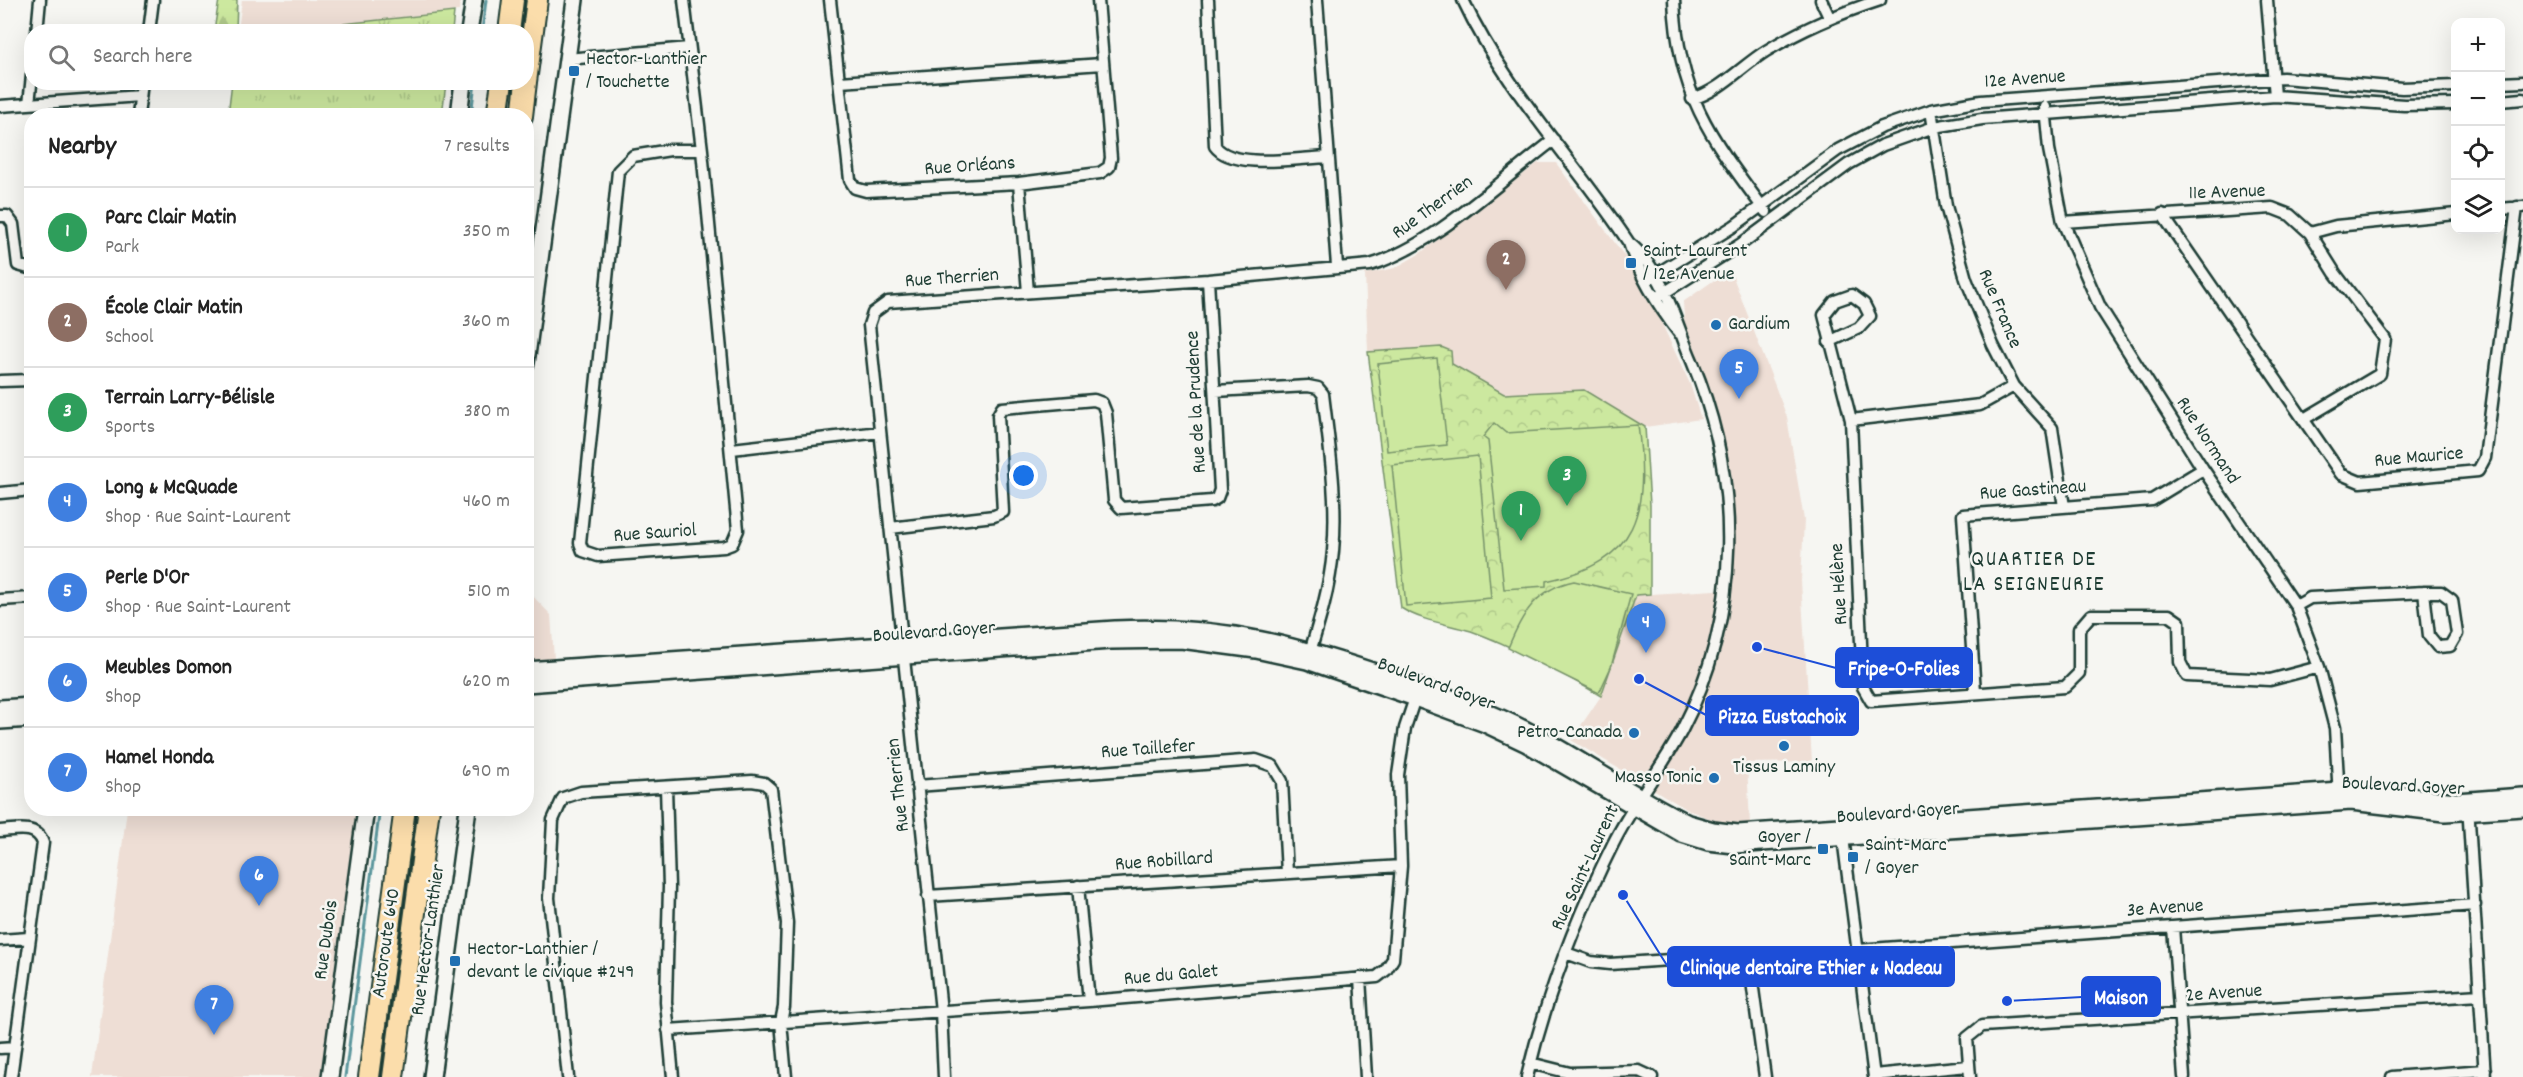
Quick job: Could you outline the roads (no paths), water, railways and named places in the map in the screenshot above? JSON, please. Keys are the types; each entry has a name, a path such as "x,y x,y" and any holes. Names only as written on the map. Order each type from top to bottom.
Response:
{"highway":[{"path":"510,24 513,0"},
{"path":"534,24 537,0"},
{"path":"498,108 501,90"},
{"path":"523,108 525,90"},
{"name":"Autoroute 640","path":"369,1077 404,816"},
{"name":"Autoroute 640","path":"393,1077 428,816"}],"street":[{"path":"38,24 40,0"},
{"path":"150,24 153,0"},
{"path":"470,24 474,0"},
{"path":"534,304 575,0"},
{"name":"Rue Sauriol","path":"684,0 702,150 738,530 732,544 724,547 598,556 584,550 580,543 618,171 633,156 670,150 702,150"},
{"name":"Rue Orléans","path":"830,0 850,180 855,188 866,191 1019,183 1100,173 1108,166 1111,158 1098,0"},
{"path":"1208,0 1215,146 1221,155 1239,161 1328,157"},
{"path":"1317,0 1337,267"},
{"name":"Rue Saint-Laurent","path":"1463,0 1490,52 1629,243 1634,259 1651,278 1661,296 1666,317 1681,335 1702,386 1718,441 1728,501 1729,561 1721,622 1708,668 1683,728 1611,848 1566,953 1543,1014 1527,1077"},
{"path":"1674,0 1679,56 1692,99 1711,137 1772,220"},
{"path":"1821,0 1829,17"},
{"path":"1692,99 1710,91 1766,52 1829,17 1880,0"},
{"path":"2267,0 2275,96"},
{"path":"567,59 689,48"},
{"path":"840,82 1102,64"},
{"name":"12e Avenue","path":"1651,278 1762,206 1851,142 1901,119 1931,110 1981,101 2290,78 2402,88 2451,86"},
{"path":"2505,83 2523,82"},
{"path":"28,104 30,90"},
{"path":"139,108 141,90"},
{"path":"460,108 462,90"},
{"path":"0,106 140,96"},
{"name":"Rue Normand","path":"2045,96 2049,149 2063,222 2080,266 2100,307 2203,469 2296,606 2319,667 2335,728 2339,797"},
{"name":"12e Avenue","path":"1661,296 1857,159 1889,143 1934,127 1982,118 2275,96 2403,105 2451,104"},
{"path":"2505,101 2523,99"},
{"name":"Rue France","path":"1931,110 1946,206 1966,279 1992,345 2014,386 2052,428 2064,507"},
{"name":"Rue Therrien","path":"945,1077 941,1011 868,325 873,312 888,302 1208,280 1370,265 1394,258 1435,232 1554,140"},
{"path":"1019,183 1028,292"},
{"path":"2505,208 2520,207"},
{"name":"Rue Maurice","path":"2163,214 2341,474 2360,482 2478,471 2485,458 2520,207"},
{"name":"11e Avenue","path":"2063,222 2272,208 2290,214 2310,232 2335,273 2385,339 2380,374 2304,419"},
{"path":"2310,232 2336,226 2451,214"},
{"path":"0,216 7,216 13,224 18,264 24,266"},
{"name":"Rue de la Prudence","path":"890,528 994,516 1003,512 998,415 1002,408 1094,400 1102,403 1106,413 1114,500 1121,508 1212,501 1217,498 1220,490 1208,280"},
{"name":"Rue Hélène","path":"1830,342 1859,328 1870,316 1864,304 1852,295 1835,301 1824,315 1830,342 1851,420 1863,687 1871,701 2065,687 2079,673 2079,629 2091,615 2169,615 2179,622 2180,662 2187,676 2270,680 2319,667"},
{"path":"0,381 24,380"},
{"path":"1215,391 1308,386 1318,388 1323,394 1332,467 1334,550 1327,591 1308,656"},
{"path":"1851,420 1980,405 2014,386"},
{"path":"732,449 880,432"},
{"name":"Rue Gastineau","path":"1975,692 1963,515 2152,500 2203,469"},
{"path":"0,493 24,491"},
{"path":"2296,606 2310,598 2424,592 2441,592 2452,600 2457,634 2450,646 2438,647 2429,636 2424,592"},
{"path":"0,600 24,598"},
{"name":"Boulevard Goyer","path":"534,683 1115,629 1174,627 1234,633 1512,723 1638,802 1692,825 1724,832 1842,833 2339,797 2367,790 2442,800 2468,806 2523,808"},
{"name":"Boulevard Goyer","path":"534,670 903,650"},
{"name":"Rue du Galet","path":"668,1030 1089,1001 1377,977 1393,959 1401,866 1398,775 1405,728 1417,692"},
{"path":"0,708 24,706"},
{"path":"0,721 24,720"},
{"name":"Rue Taillefer","path":"916,786 1256,760 1273,766 1282,781 1287,873"},
{"path":"568,1077 549,898 553,820 563,798 581,792 752,781 764,783 771,789 787,923 785,997 781,1022 786,1077"},
{"path":"666,787 669,887 666,1002 673,1077"},
{"name":"Boulevard Goyer","path":"2468,806 2523,796"},
{"path":"2392,1077 2485,1073 2468,806"},
{"name":"Rue Dubois","path":"330,1077 365,816"},
{"name":"Rue Hector-Lanthier","path":"432,1077 467,816"},
{"path":"0,831 32,830 39,835 43,843 28,938 11,1077"},
{"path":"1842,833 1874,1076 1969,1071"},
{"name":"Rue Robillard","path":"928,896 1401,866"},
{"path":"1078,886 1089,1001"},
{"name":"3e Avenue","path":"1857,950 2475,905"},
{"path":"2173,927 2184,1077"},
{"path":"0,939 28,938"},
{"path":"1566,953 1610,964 1730,956 1742,959 1748,964 1751,974 1765,1077"},
{"path":"1360,978 1366,1077"},
{"name":"2e Avenue","path":"1969,1071 1966,1038 1982,1026 2179,1016 2480,995"},
{"path":"0,1048 15,1047"},
{"path":"1530,1063 1570,1073 1639,1071 1652,1077"}],"waterway":[{"path":"483,24 486,0"},
{"path":"472,108 474,90"},
{"path":"345,1077 379,816"}],"place":[{"name":"Hector-Lanthier / Touchette","path":"574,71"},
{"name":"Saint-Laurent / 12e Avenue","path":"1631,263"},
{"name":"École Clair Matin","path":"1506,290"},
{"name":"Gardium","path":"1716,325"},
{"name":"Perle D'Or","path":"1739,399"},
{"name":"Terrain Larry-Bélisle","path":"1567,506"},
{"name":"Parc Clair Matin","path":"1521,541"},
{"name":"Fripe-O-Folies","path":"1757,647"},
{"name":"Long & McQuade","path":"1646,653"},
{"name":"Pizza Eustachoix","path":"1639,679"},
{"name":"Petro-Canada","path":"1634,733"},
{"name":"Tissus Laminy","path":"1784,746"},
{"name":"Masso Tonic","path":"1714,778"},
{"name":"Goyer / Saint-Marc","path":"1823,849"},
{"name":"Saint-Marc / Goyer","path":"1853,857"},
{"name":"Clinique dentaire Ethier & Nadeau","path":"1623,895"},
{"name":"Meubles Domon","path":"259,906"},
{"name":"Hector-Lanthier / devant le civique #249","path":"455,961"},
{"name":"Maison","path":"2007,1001"},
{"name":"Hamel Honda","path":"214,1035"}],"district":[{"name":"QUARTIER DE LA SEIGNEURIE","path":"2034,572"}]}
